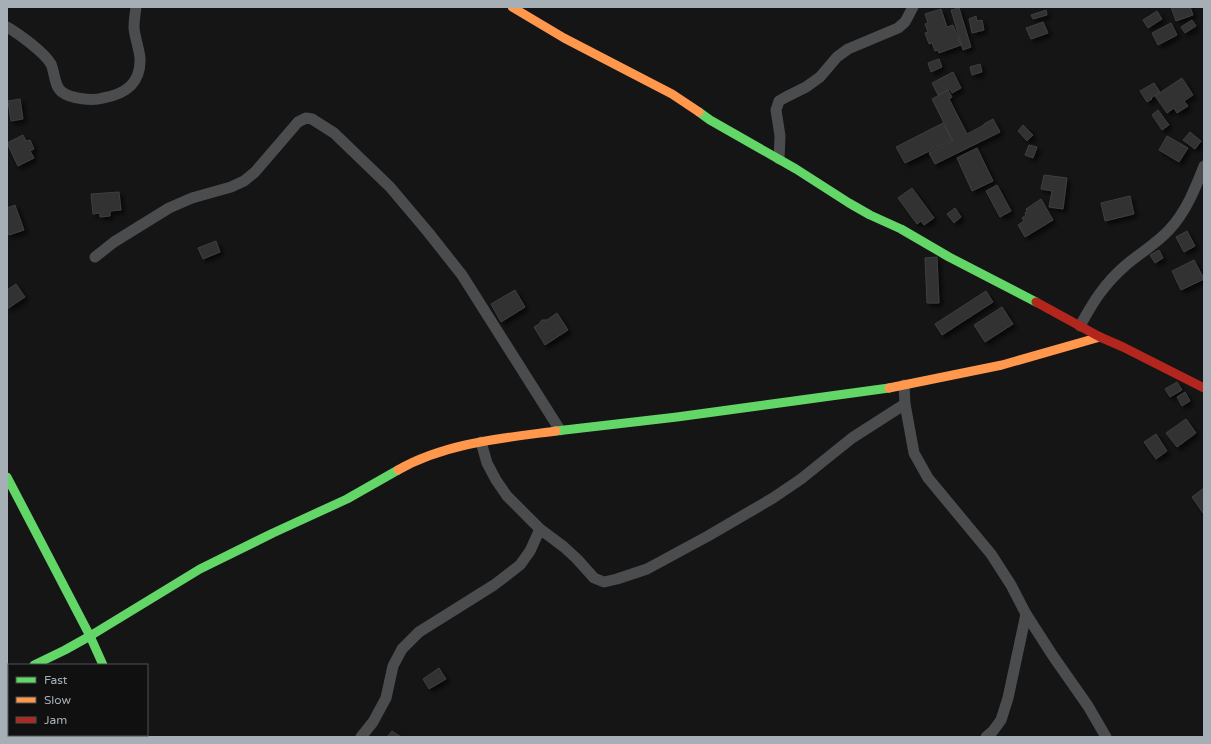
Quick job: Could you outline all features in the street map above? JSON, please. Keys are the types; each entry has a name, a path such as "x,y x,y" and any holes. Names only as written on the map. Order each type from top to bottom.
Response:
{"street":[{"path":"7,27 38,50 50,63 57,86 62,92 73,97 96,100 115,96 127,90 139,72 140,58 134,28 136,7"},
{"path":"512,7 600,58 672,94 710,120 779,159 859,209 901,229 949,257 1100,337 1204,388"},
{"path":"779,159 780,136 776,110 779,101 786,96 806,87 820,77 837,56 848,49 898,28 906,22 913,7"},
{"path":"95,258 114,242 169,208 192,198 231,187 244,181 259,167 298,122 306,118 312,119 334,133 390,187 428,232 462,275 560,430"},
{"path":"1080,326 1092,302 1110,280 1168,231 1179,218 1192,195 1204,166"},
{"path":"36,664 66,650 200,569 347,499 405,466 442,451 516,436 676,417 904,385 1002,365 1100,337"},
{"path":"904,385 905,404 914,453 928,478 991,554 1011,585 1026,614 1088,706 1106,737"},
{"path":"481,442 487,462 496,480 508,496 540,529 577,559 585,570 594,578 604,582 647,569 773,498 801,479 852,438 905,404"},
{"path":"7,477 90,636 103,664"},
{"path":"361,737 373,722 386,698 392,666 402,649 419,632 494,585 520,565 530,551 540,529"},
{"path":"986,737 993,731 1001,720 1008,698 1026,614"}],"building":[{"path":"1171,7 1190,7 1193,15 1176,21"},
{"path":"959,8 971,47 963,50 951,10"},
{"path":"941,9 947,27 953,25 961,45 939,53 938,50 935,51 932,43 929,44 925,33 928,32 925,24 928,23 925,14"},
{"path":"1046,10 1047,15 1033,19 1031,15"},
{"path":"1157,11 1162,19 1148,28 1143,20"},
{"path":"976,16 977,21 982,20 984,30 972,33 969,19"},
{"path":"1192,20 1196,26 1185,33 1181,27"},
{"path":"1043,22 1048,33 1031,39 1026,28"},
{"path":"1171,23 1177,35 1158,45 1152,33"},
{"path":"939,59 942,67 931,72 928,63"},
{"path":"980,64 982,72 972,75 970,67"},
{"path":"953,72 961,88 952,93 950,89 938,95 932,83"},
{"path":"1182,78 1193,95 1184,101 1188,106 1177,113 1174,108 1167,113 1155,96"},
{"path":"1154,83 1160,92 1147,102 1140,91"},
{"path":"948,90 952,97 949,99 967,134 993,119 1000,132 935,164 929,153 953,141 932,99"},
{"path":"20,99 23,119 11,121 8,101"},
{"path":"1158,110 1169,125 1162,130 1152,115"},
{"path":"943,123 952,140 905,163 896,147"},
{"path":"1023,125 1033,135 1027,141 1018,131"},
{"path":"1190,132 1201,141 1195,149 1183,140"},
{"path":"23,135 26,141 30,140 34,149 30,151 34,158 18,166 7,143"},
{"path":"1167,136 1188,148 1179,162 1159,150"},
{"path":"1029,145 1037,147 1033,158 1025,155"},
{"path":"977,148 993,181 972,191 957,158"},
{"path":"1044,175 1067,178 1063,209 1049,207 1052,191 1041,189"},
{"path":"997,185 1011,211 1000,217 986,191"},
{"path":"912,188 934,218 924,225 921,221 917,224 898,198"},
{"path":"119,192 121,210 110,211 110,216 100,217 100,213 93,214 91,194"},
{"path":"1130,196 1134,214 1105,221 1101,203"},
{"path":"1041,199 1053,220 1025,237 1018,225 1024,221 1022,218 1026,215 1026,209"},
{"path":"15,205 24,230 9,235 7,230 7,208"},
{"path":"955,208 961,217 954,223 947,214"},
{"path":"1187,231 1195,246 1184,252 1176,237"},
{"path":"216,241 220,252 203,259 198,248"},
{"path":"1159,250 1163,258 1155,263 1150,255"},
{"path":"937,257 939,303 927,303 925,258"},
{"path":"1194,260 1204,279 1181,290 1172,271"},
{"path":"16,284 25,297 7,309 7,290"},
{"path":"515,290 525,307 501,322 491,304"},
{"path":"986,291 993,302 942,335 935,324"},
{"path":"1002,307 1013,324 985,342 974,325"},
{"path":"557,313 568,330 545,345 534,327 542,320 547,320"},
{"path":"1177,382 1182,390 1170,397 1165,389"},
{"path":"1185,392 1190,401 1182,406 1177,397"},
{"path":"1186,419 1196,433 1177,447 1166,433"},
{"path":"1156,434 1167,451 1156,459 1144,442"},
{"path":"1204,488 1204,513 1203,513 1192,497"},
{"path":"439,668 446,679 429,689 423,679"},
{"path":"392,731 401,737 387,737"}],"traffic: fast":[{"path":"699,112 710,120 796,169 870,215 901,229 949,257 1036,302"},
{"path":"556,431 677,417 889,388"},
{"path":"36,664 90,636 200,569 347,499 398,470"},
{"path":"7,477 90,636 103,664"}],"traffic: slow":[{"path":"512,7 564,38 672,94 699,112"},
{"path":"889,388 1002,365 1100,337"},
{"path":"398,470 435,454 475,443 556,431"}],"traffic: jam":[{"path":"1036,302 1100,337 1204,388"}]}
